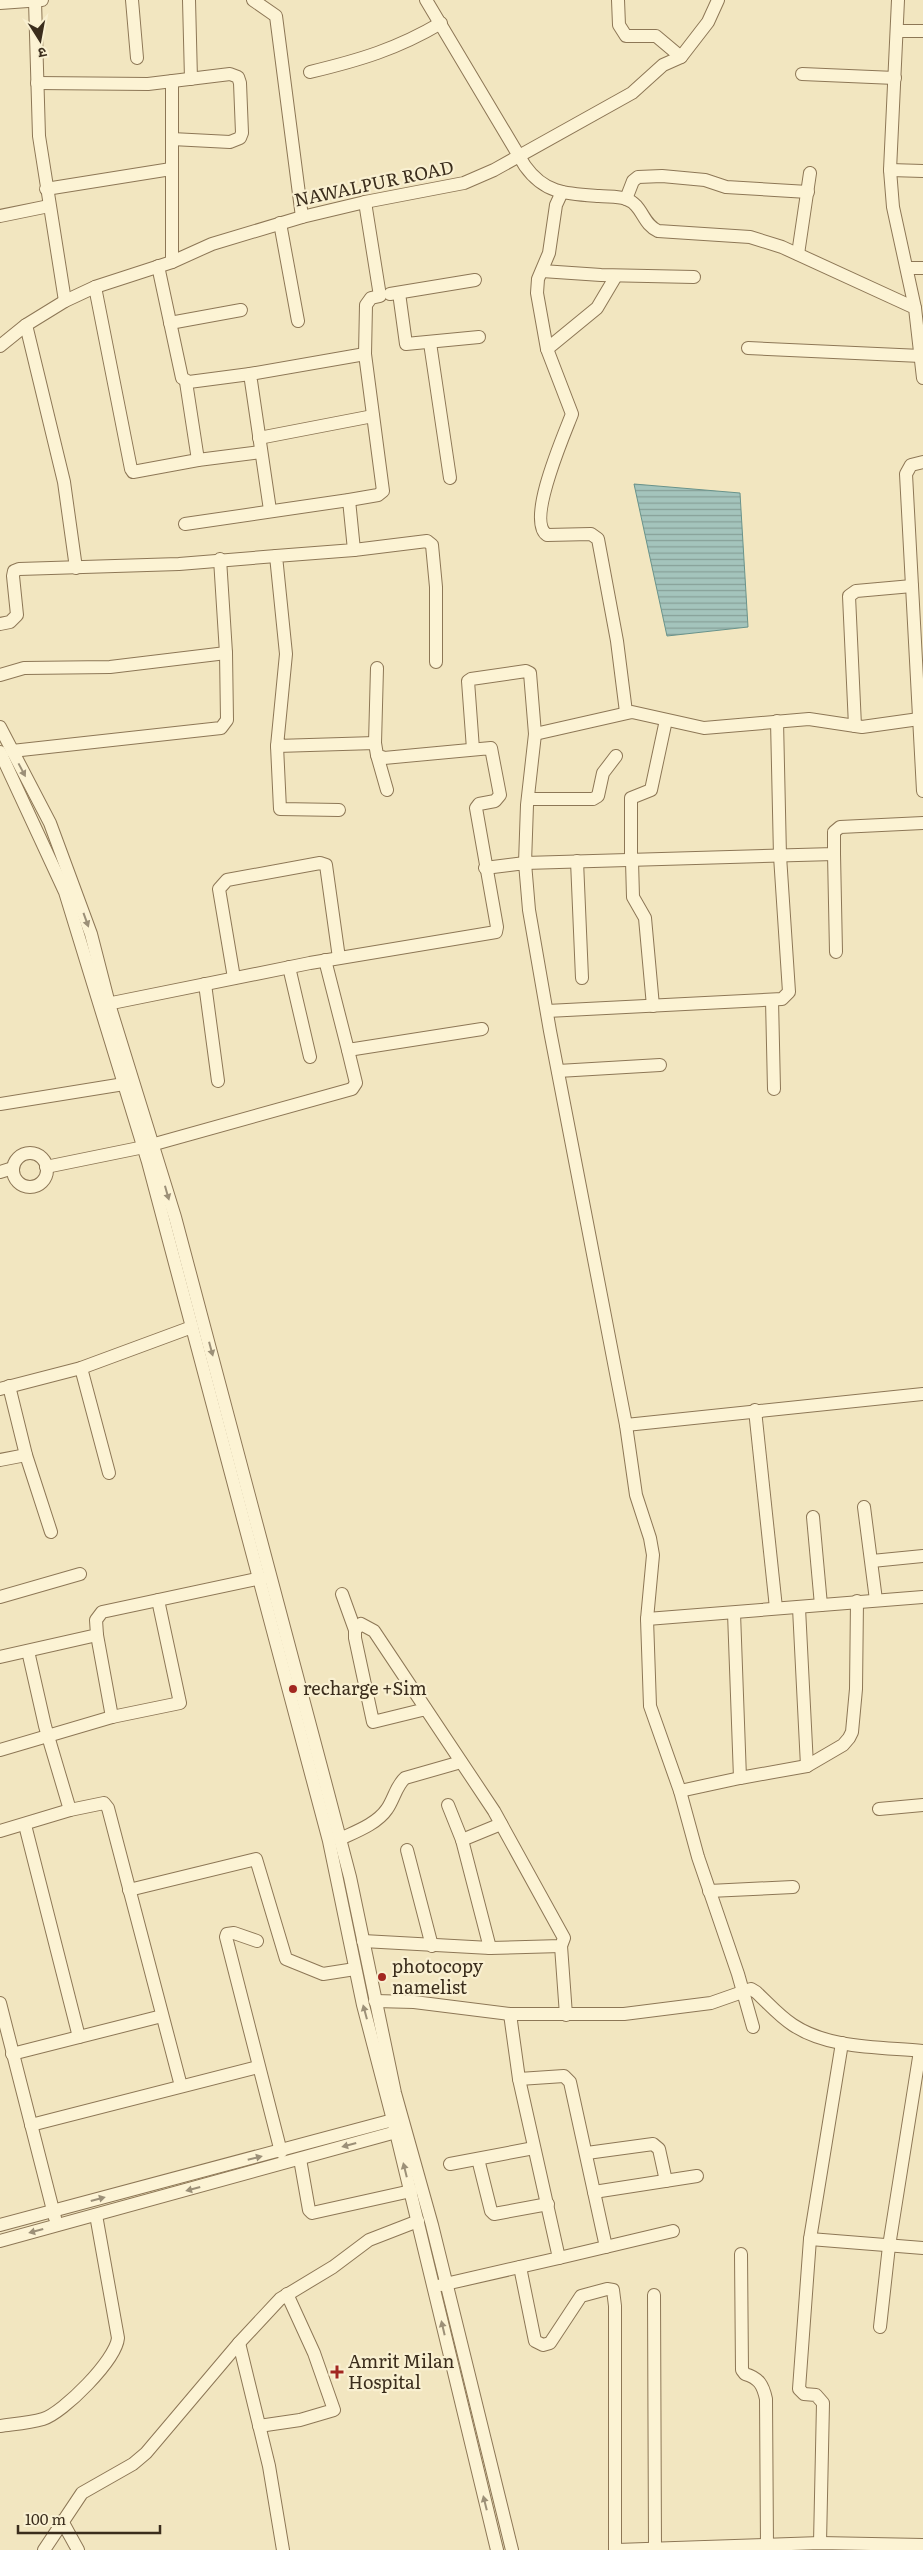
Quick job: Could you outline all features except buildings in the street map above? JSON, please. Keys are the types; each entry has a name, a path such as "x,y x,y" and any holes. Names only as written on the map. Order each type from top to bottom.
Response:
{"street":[{"path":"35,0 39,136 65,302"},
{"path":"0,3 42,0"},
{"path":"132,0 137,58"},
{"path":"189,0 191,79"},
{"path":"253,0 276,16 302,217"},
{"path":"426,0 520,157 534,178 544,186 562,192 626,199 636,204 647,224 658,231 750,237 798,254 915,308"},
{"path":"618,0 619,25 626,36 656,36 681,57"},
{"name":"NAWALPUR ROAD","path":"0,346 26,325 65,302 95,288 172,262 212,244 302,217 365,202 464,183 520,157 632,93 664,66 681,57 708,22 718,0"},
{"path":"898,0 890,170 893,208 908,268 915,308 923,378"},
{"path":"310,72 378,55 417,37 441,23"},
{"path":"898,31 923,32"},
{"path":"37,82 123,84 172,81 230,74 238,77 240,83 242,133 240,138 230,142 172,139"},
{"path":"802,74 895,78"},
{"path":"172,81 172,262"},
{"path":"46,189 171,169"},
{"path":"890,170 923,171"},
{"path":"798,254 810,173"},
{"path":"626,199 633,180 645,176 705,180 726,187 808,192"},
{"path":"562,192 556,205 549,253 538,279 537,293 546,349 572,414 545,488 540,528 543,533 552,536 591,534 598,539 618,641 626,712"},
{"path":"365,202 380,296"},
{"path":"0,216 49,206"},
{"path":"280,223 298,321"},
{"path":"158,266 182,378 186,382 198,460"},
{"path":"908,268 923,268"},
{"path":"542,270 616,276 694,277"},
{"path":"546,349 597,308 616,276"},
{"path":"185,524 378,495 382,491 366,354 366,305 371,298 475,280"},
{"path":"95,288 131,469 138,472 198,460 261,452"},
{"path":"399,293 406,344 479,337"},
{"path":"170,323 241,310"},
{"path":"26,325 64,482 76,568"},
{"path":"430,343 450,478"},
{"path":"748,348 921,356"},
{"path":"186,382 250,374 366,354"},
{"path":"250,374 270,510"},
{"path":"259,438 374,416"},
{"path":"923,462 911,465 906,474 923,791"},
{"path":"349,500 354,550"},
{"path":"0,624 10,622 17,615 14,572 19,569 179,564 220,559 354,550 427,541 432,545 436,587 436,662"},
{"path":"276,556 286,654 277,746 280,809 339,810"},
{"path":"6,751 221,728 227,720 226,653 220,559"},
{"path":"855,726 849,596 856,591 912,586"},
{"path":"0,675 24,668 110,666 226,653"},
{"path":"377,668 376,749 387,790"},
{"path":"473,748 467,685 471,679 526,671 530,673 535,734 528,799 525,863 528,910 626,1425 636,1496 650,1538 653,1555 647,1619 650,1706 680,1792 709,1891 744,1991 753,2027"},
{"path":"535,734 590,723 626,712 704,728 809,719 855,726 919,720"},
{"path":"653,1006 645,918 633,896 631,798 650,790 666,720"},
{"path":"547,1011 772,1000 782,999 789,992 780,856 777,721"},
{"path":"0,727 6,751 50,823 91,934 104,1005 124,1084 149,1146 192,1326 261,1578 329,1841 355,1969 395,2126 497,2550"},
{"path":"104,1005 325,960 496,932 497,927 485,868 476,808 479,804 495,801 500,795 493,751 488,746 384,758 376,749 277,746"},
{"path":"528,799 593,800 598,796 603,773 616,756"},
{"path":"836,952 834,832 840,827 923,823"},
{"path":"485,868 525,863 834,854"},
{"path":"577,861 582,978"},
{"path":"234,978 219,889 227,880 320,863 326,865 339,958"},
{"path":"46,1167 149,1146 352,1089 356,1083 325,960"},
{"path":"289,967 310,1056"},
{"path":"205,984 218,1082"},
{"path":"772,1000 774,1090"},
{"path":"104,1005 149,1146 237,1446 340,1839 395,2093 447,2284 512,2550"},
{"path":"348,1050 482,1029"},
{"path":"558,1071 660,1065"},
{"path":"0,1104 24,1102 124,1084"},
{"path":"0,1172 13,1168 22,1155 32,1153 41,1158 46,1167 45,1178 36,1185 31,1186 20,1183 14,1174 13,1168"},
{"path":"51,1532 4,1388 81,1368 192,1326"},
{"path":"81,1368 109,1473"},
{"path":"626,1425 755,1410 923,1394"},
{"path":"755,1410 776,1608"},
{"path":"0,1460 26,1455"},
{"path":"864,1508 876,1600"},
{"path":"813,1517 821,1605"},
{"path":"872,1561 923,1556"},
{"path":"0,1597 80,1574"},
{"path":"112,1717 97,1635 96,1620 102,1612 261,1578"},
{"path":"342,1594 355,1630 355,1638 373,1722 426,1709"},
{"path":"647,1619 776,1608 799,1608 923,1596"},
{"path":"0,1750 112,1717 180,1703 158,1600"},
{"path":"680,1792 740,1778 807,1766 843,1745 852,1732 856,1689 857,1601"},
{"path":"799,1608 807,1766"},
{"path":"734,1613 740,1778"},
{"path":"355,1630 361,1624 374,1631 501,1824 564,1938 560,1946 566,2014"},
{"path":"0,1657 97,1635"},
{"path":"28,1651 49,1737 70,1810"},
{"path":"340,1839 370,1824 387,1810 400,1783 406,1778 461,1762"},
{"path":"0,1831 70,1810 104,1803 108,1808 181,2086"},
{"path":"448,1805 462,1840 490,1948"},
{"path":"879,1809 923,1805"},
{"path":"462,1840 501,1824"},
{"path":"25,1825 79,2037"},
{"path":"407,1850 432,1946"},
{"path":"129,1890 256,1859 286,1959 323,1974 355,1969"},
{"path":"709,1891 793,1887"},
{"path":"257,1941 234,1933 227,1934 226,1937 281,2152"},
{"path":"363,1941 490,1948 560,1946"},
{"path":"376,2001 414,2002 510,2014 645,2013 711,2002 751,1989 787,2021 804,2032 842,2043 922,2051 889,2246 880,2326"},
{"path":"0,2003 57,2225"},
{"path":"510,2014 519,2079 559,2258"},
{"path":"12,2054 162,2016"},
{"path":"820,2543 823,2402 816,2395 804,2394 799,2389 810,2239 842,2043"},
{"path":"31,2125 258,2068"},
{"path":"519,2079 564,2076 567,2079 587,2153 606,2247"},
{"path":"0,2226 281,2152 395,2126"},
{"path":"0,2241 300,2159 395,2126"},
{"path":"587,2153 654,2144 659,2149 666,2181"},
{"path":"450,2164 534,2148"},
{"path":"300,2159 309,2210 312,2213 410,2191"},
{"path":"478,2159 491,2211 494,2214 548,2204"},
{"path":"594,2192 697,2176"},
{"path":"0,2426 43,2419 54,2413 92,2380 116,2350 118,2338 96,2215"},
{"path":"44,2550 82,2493 133,2464 146,2453 239,2343 287,2294 332,2267 369,2240 418,2221"},
{"path":"434,2287 673,2231"},
{"path":"810,2239 923,2248"},
{"path":"741,2254 742,2370 745,2374 758,2380 766,2399 767,2545"},
{"path":"520,2267 535,2341 538,2344 550,2343 581,2296 607,2288 613,2290 616,2306 616,2550 655,2547 820,2543 923,2546"},
{"path":"259,2426 300,2420 334,2410 314,2353 287,2294"},
{"path":"654,2295 655,2547"},
{"path":"239,2343 269,2466 283,2550"},
{"path":"62,2521 78,2550"}],"water":[{"path":"634,484 740,493 748,627 667,636"}],"place":[{"name":"recharge +Sim","path":"293,1689"},
{"name":"photocopy namelist","path":"382,1977"},
{"name":"Amrit Milan Hospital","path":"337,2372"}]}
